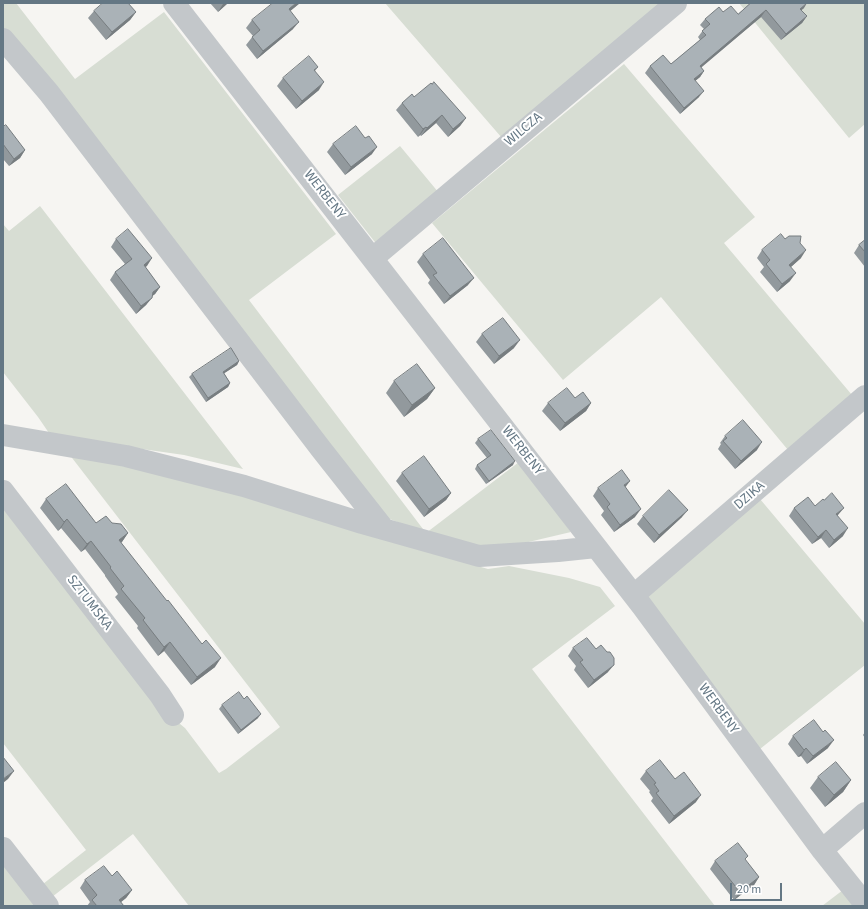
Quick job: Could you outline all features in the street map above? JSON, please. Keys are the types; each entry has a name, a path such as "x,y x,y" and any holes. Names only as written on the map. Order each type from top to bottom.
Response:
{"street":[{"name":"WERBENY","path":"174,3 634,595 822,850 865,904"},
{"name":"WILCZA","path":"373,258 676,3"},
{"path":"3,39 49,93 302,425 384,529"},
{"name":"DZIKA","path":"634,595 865,396"},
{"path":"3,435 126,456 244,486 384,529 479,556 596,547"},
{"name":"SZTUMSKA","path":"3,491 160,695 173,715"},
{"path":"822,850 865,813"},
{"path":"3,848 48,906"}],"shaded area":[{"path":"3,3 16,3 75,79 164,12 336,234 249,300 426,533 519,462 571,532 520,544 463,548 377,514 3,32"},
{"path":"385,3 662,3 502,138"},
{"path":"739,3 865,3 865,124 849,138"},
{"path":"624,64 755,217 724,243 852,395 788,450 661,297 563,380 432,223"},
{"path":"400,146 439,193 378,246 338,195"},
{"path":"40,206 243,469 184,455 51,436 3,372 3,224 9,231"},
{"path":"69,454 209,485 488,569 509,566 569,578 600,587 615,606 532,669 715,906 189,906 133,834 52,897 43,884 86,850 3,743 3,501 159,707 185,728 219,773 280,727"},
{"path":"760,499 865,624 865,665 760,749 644,598"},
{"path":"3,857 41,906 3,906"},
{"path":"843,890 856,906 822,906"}],"building":[{"path":"103,3 128,3 136,12 112,32 94,11"},
{"path":"273,3 296,3 289,9 299,22 263,51 252,37 260,30 252,20"},
{"path":"751,3 807,3 800,9 807,16 786,34 766,10 700,66 704,71 694,79 704,91 684,108 650,66 663,55 671,64 706,35 702,31 710,24 705,19 719,7 723,12 731,6 738,14"},
{"path":"309,56 318,67 314,70 324,82 302,101 283,78"},
{"path":"434,82 466,118 453,129 442,115 427,128 426,127 423,129 402,103 412,94 414,97"},
{"path":"6,125 25,150 14,159 3,144 3,127"},
{"path":"356,126 365,138 369,136 377,147 351,167 333,144"},
{"path":"128,229 152,258 144,265 160,287 153,292 152,298 141,306 115,272 132,259 116,239"},
{"path":"781,234 785,239 789,236 801,236 800,243 806,250 789,265 796,273 782,284 766,264 770,260 762,250"},
{"path":"443,238 474,278 450,296 433,275 437,273 423,254"},
{"path":"865,240 865,252 859,245"},
{"path":"503,318 520,340 499,356 482,334"},
{"path":"231,348 239,361 223,372 230,383 208,398 192,374"},
{"path":"417,364 435,388 412,405 394,381"},
{"path":"567,388 575,398 583,392 591,403 565,423 548,403"},
{"path":"743,420 762,442 741,461 723,441 727,438 725,436"},
{"path":"491,430 515,461 489,481 477,465 491,455 478,439"},
{"path":"424,456 451,493 429,509 402,473"},
{"path":"622,470 630,481 624,485 641,509 620,525 607,507 610,504 598,488"},
{"path":"66,484 96,523 106,516 112,523 121,524 128,533 119,540 202,644 206,640 221,658 197,677 170,642 164,647 143,620 145,618 121,589 124,586 91,541 87,544 67,519 64,522 46,499"},
{"path":"669,490 688,510 659,535 643,516"},
{"path":"832,493 844,508 836,514 848,528 834,540 826,530 818,537 794,508 808,497 815,506"},
{"path":"587,638 596,649 601,645 607,652 610,652 614,658 614,665 594,680 580,662 583,660 573,648"},
{"path":"239,692 244,699 247,696 261,714 241,730 222,705"},
{"path":"814,720 823,732 825,730 834,740 813,756 806,748 804,750 793,736"},
{"path":"3,757 14,771 3,779"},
{"path":"660,760 675,779 684,772 701,795 674,816 656,793 659,791 654,784 656,783 646,771"},
{"path":"836,762 851,780 834,795 818,777"},
{"path":"738,843 748,856 745,859 759,877 740,892 715,861"},
{"path":"104,866 112,876 117,871 132,890 119,900 124,906 97,906 92,900 97,895 85,880"}]}
